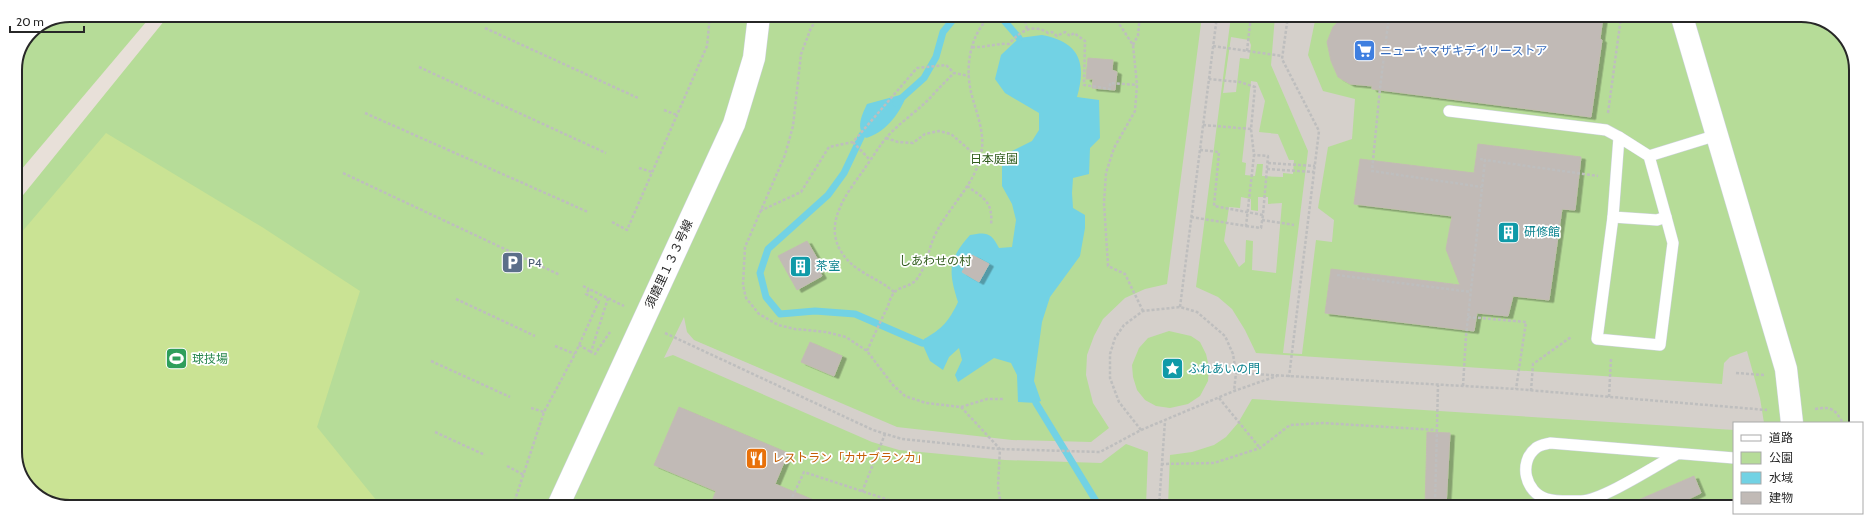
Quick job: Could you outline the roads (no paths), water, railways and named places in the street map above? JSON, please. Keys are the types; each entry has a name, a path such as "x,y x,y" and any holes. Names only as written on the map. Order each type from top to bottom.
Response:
{"street":[{"name":"須磨里１３３号線","path":"561,500 734,124 754,58 758,22"},
{"path":"1683,22 1786,369 1792,422"}],"lane":[{"path":"1449,111 1606,130 1620,137 1649,156 1673,243 1660,345 1597,339 1613,218 1620,137"},
{"path":"1649,156 1717,135"},
{"path":"1613,218 1657,220 1666,218"},
{"path":"1564,500 1547,499 1529,486 1527,479 1528,459 1536,447 1550,443 1733,458"},
{"path":"1586,500 1598,497 1677,454"}],"water":[{"path":"1042,35 1055,38 1064,43 1072,48 1077,56 1081,74 1077,97 1099,100 1100,138 1090,148 1089,174 1073,178 1073,208 1085,215 1085,228 1080,256 1050,297 1042,322 1034,381 1041,401 1036,403 1018,402 1017,375 1011,363 994,358 958,382 955,375 962,360 959,348 949,357 943,370 930,361 922,343 924,339 936,332 944,324 958,302 953,282 952,266 957,252 970,235 988,234 999,248 1012,247 1016,220 1012,204 1002,186 1002,156 1032,141 1039,130 1039,113 1005,93 995,79 1001,55 1019,38"},
{"path":"900,95 905,99 890,123 873,136 866,138 861,130 860,121 867,104"}],"waterway":[{"path":"896,103 924,78 936,57 943,32 951,22"},
{"path":"1005,22 1019,38"},
{"path":"868,129 862,135 844,173 828,195 768,249 760,273 766,297 780,314 815,311 855,314 922,343"},
{"path":"1036,403 1095,500"}],"place":[{"name":"ニューヤマザキデイリーストア","path":"1365,51"},
{"name":"研修館","path":"1509,232"},
{"name":"P4","path":"513,263"},
{"name":"茶室","path":"801,266"},
{"name":"球技場","path":"177,359"},
{"name":"ふれあいの門","path":"1172,369"},
{"name":"レストラン「カサブランカ」","path":"757,458"}],"park label":[{"name":"日本庭園","path":"994,159"},
{"name":"しあわせの村","path":"935,261"}]}
